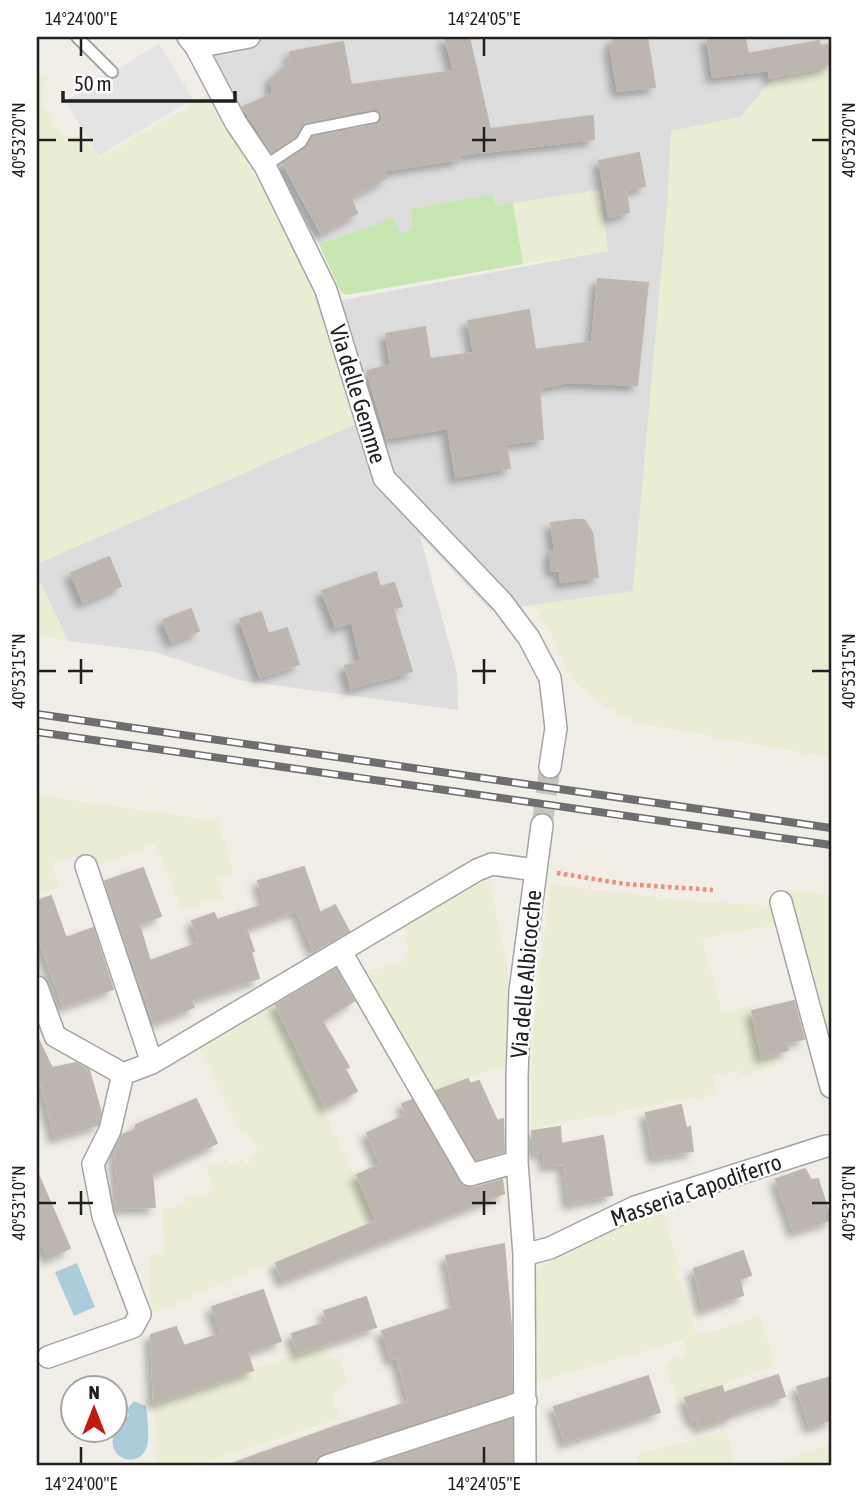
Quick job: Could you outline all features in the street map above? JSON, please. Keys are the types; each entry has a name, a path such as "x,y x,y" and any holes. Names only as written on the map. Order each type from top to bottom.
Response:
{"street":[{"path":"192,42 249,37"},
{"name":"Via delle Gemme","path":"192,42 236,123 265,166 326,290 384,478 502,602 529,638 550,678 556,728 550,767"},
{"path":"535,870 542,825"},
{"name":"Via delle Albicocche","path":"123,1074 152,1063 477,870 492,864 535,870 520,991 517,1162 524,1255 525,1466"},
{"path":"86,866 152,1063"},
{"path":"781,902 831,1087"},
{"path":"341,952 470,1175 517,1162"},
{"path":"37,987 55,1036 123,1074 110,1130 93,1164 103,1216 140,1314 133,1327 48,1357"},
{"name":"Masseria Capodiferro","path":"524,1255 550,1248 635,1207 829,1152"},
{"path":"327,1466 526,1401"}],"lane":[{"path":"77,37 112,72"},
{"path":"265,166 301,142 308,130 374,117"}],"path":[{"path":"535,870 625,884 713,890"}],"shaded area":[{"path":"204,37 831,37 831,69 772,80 741,117 671,132 668,198 633,591 491,611 420,536 457,673 458,710 243,681 155,652 68,641 37,575 37,564 362,421 321,304 608,251 599,190 496,206 494,195 411,209 412,229 399,233 393,218 319,244 240,108"},
{"path":"159,44 193,99 99,156 65,101"}],"green space":[{"path":"831,69 831,758 637,723 606,707 570,678 551,635 533,605 633,591 668,198 671,131 741,117 771,80"},
{"path":"48,74 42,92 43,103 57,128 67,136 86,139 99,158 208,95 275,209 321,304 362,421 37,564 37,76"},
{"path":"599,190 608,251 523,264 513,203"},
{"path":"493,194 496,206 513,203 523,264 346,295 341,292 319,244 393,218 400,233 412,229 411,209"},
{"path":"37,575 68,641 37,635"},
{"path":"37,795 218,821 234,873 217,880 224,896 181,910 156,844 94,868 83,854 52,864 58,887 37,895"},
{"path":"479,881 490,883 507,966 510,1007 506,1064 428,1094 359,972 397,965 406,958 408,952 406,932 401,924"},
{"path":"550,884 694,901 775,906 781,924 702,939 722,1011 751,1006 762,1056 774,1054 776,1066 741,1075 739,1071 713,1075 716,1094 532,1128 532,1045"},
{"path":"789,890 831,895 831,1028 822,1031 786,894"},
{"path":"269,1002 376,1217 151,1314 149,1255 164,1254 162,1210 186,1204 185,1198 213,1191 206,1169 227,1159 231,1164 242,1159 247,1164 258,1150 247,1134 240,1131 198,1046"},
{"path":"661,1207 697,1336 760,1316 775,1365 677,1400 665,1363 687,1355 683,1340 535,1383 534,1270"},
{"path":"321,1346 327,1355 341,1359 346,1380 333,1397 339,1419 194,1466 157,1466 154,1403"},
{"path":"726,1432 737,1466 640,1466 640,1453"},
{"path":"831,1444 831,1466 772,1466 819,1448"}],"water":[{"path":"77,1263 95,1307 74,1316 55,1272"},
{"path":"134,1401 146,1406 148,1441 142,1455 126,1459 114,1449 114,1444 130,1444 130,1406"}],"building":[{"path":"445,37 469,37 490,129 593,116 594,139 459,155 460,159 382,171 386,178 350,197 357,213 321,233 283,163 306,148 313,137 376,125 382,119 380,112 372,109 306,122 295,136 272,152 243,107 273,94 271,79 291,61 290,52 343,42 351,85 454,71"},
{"path":"613,37 647,37 655,87 618,91 610,45 614,44"},
{"path":"707,37 745,37 748,54 819,41 820,46 831,44 831,64 824,65 824,68 770,78 769,70 713,77"},
{"path":"639,153 645,186 626,190 629,212 609,217 599,161"},
{"path":"598,279 648,283 637,385 568,382 539,388 543,439 506,444 510,468 456,477 448,428 387,438 367,371 391,365 386,334 425,327 430,359 474,353 468,321 529,310 535,350 592,342"},
{"path":"584,520 592,532 598,577 561,582 560,570 552,571 550,552 555,551 551,523"},
{"path":"109,557 121,586 83,602 71,573"},
{"path":"376,572 380,587 394,583 402,606 393,609 412,671 351,688 345,666 361,661 352,622 336,627 322,591"},
{"path":"191,609 199,631 172,642 163,620"},
{"path":"261,612 268,634 287,628 299,664 260,677 240,619"},
{"path":"304,867 320,913 335,905 349,931 314,951 297,910 246,928 259,978 191,1000 194,1007 154,1023 105,881 143,868 161,916 139,924 150,961 199,943 192,921 214,913 217,920 266,904 258,881"},
{"path":"51,896 66,938 93,928 113,989 63,1006 37,933 37,901"},
{"path":"336,969 354,1001 322,1021 349,1067 345,1069 357,1091 326,1107 276,1005"},
{"path":"794,1001 804,1039 786,1043 788,1050 762,1057 752,1011"},
{"path":"37,1037 52,1068 76,1063 89,1070 101,1113 98,1125 55,1137 41,1084 37,1085"},
{"path":"468,1079 470,1084 479,1081 497,1121 503,1119 504,1152 476,1160 436,1091"},
{"path":"196,1099 217,1143 152,1174 155,1207 116,1208 118,1189 115,1149 122,1135 135,1130 136,1125"},
{"path":"412,1100 462,1185 473,1188 502,1180 504,1193 283,1281 276,1263 377,1221 357,1175 381,1164 367,1133 407,1115 402,1104"},
{"path":"681,1105 686,1128 690,1127 693,1151 654,1157 646,1113"},
{"path":"560,1127 561,1144 603,1136 612,1195 569,1203 564,1164 545,1165 544,1151 535,1153 532,1131"},
{"path":"805,1169 811,1180 818,1179 831,1220 794,1231 776,1179"},
{"path":"37,1172 70,1248 49,1258 43,1245 37,1248"},
{"path":"504,1244 511,1326 512,1392 323,1454 317,1458 314,1466 232,1466 231,1464 409,1402 397,1357 391,1359 382,1331 456,1307 446,1256"},
{"path":"743,1251 751,1275 740,1279 743,1295 703,1309 694,1269"},
{"path":"263,1290 281,1341 247,1352 253,1370 154,1403 151,1335 176,1327 184,1346 221,1334 212,1307"},
{"path":"366,1297 376,1327 298,1353 292,1334 328,1322 324,1311"},
{"path":"778,1375 785,1396 699,1427 697,1418 692,1420 685,1398 722,1386 724,1393"},
{"path":"648,1376 660,1412 565,1442 554,1407"},
{"path":"831,1377 831,1420 810,1427 797,1387"},
{"path":"512,1419 512,1464 507,1466 369,1466"}],"tunnel":[{"path":"542,825 550,767"}],"railway":[{"path":"37,714 831,828"},
{"path":"37,732 831,845"}]}
